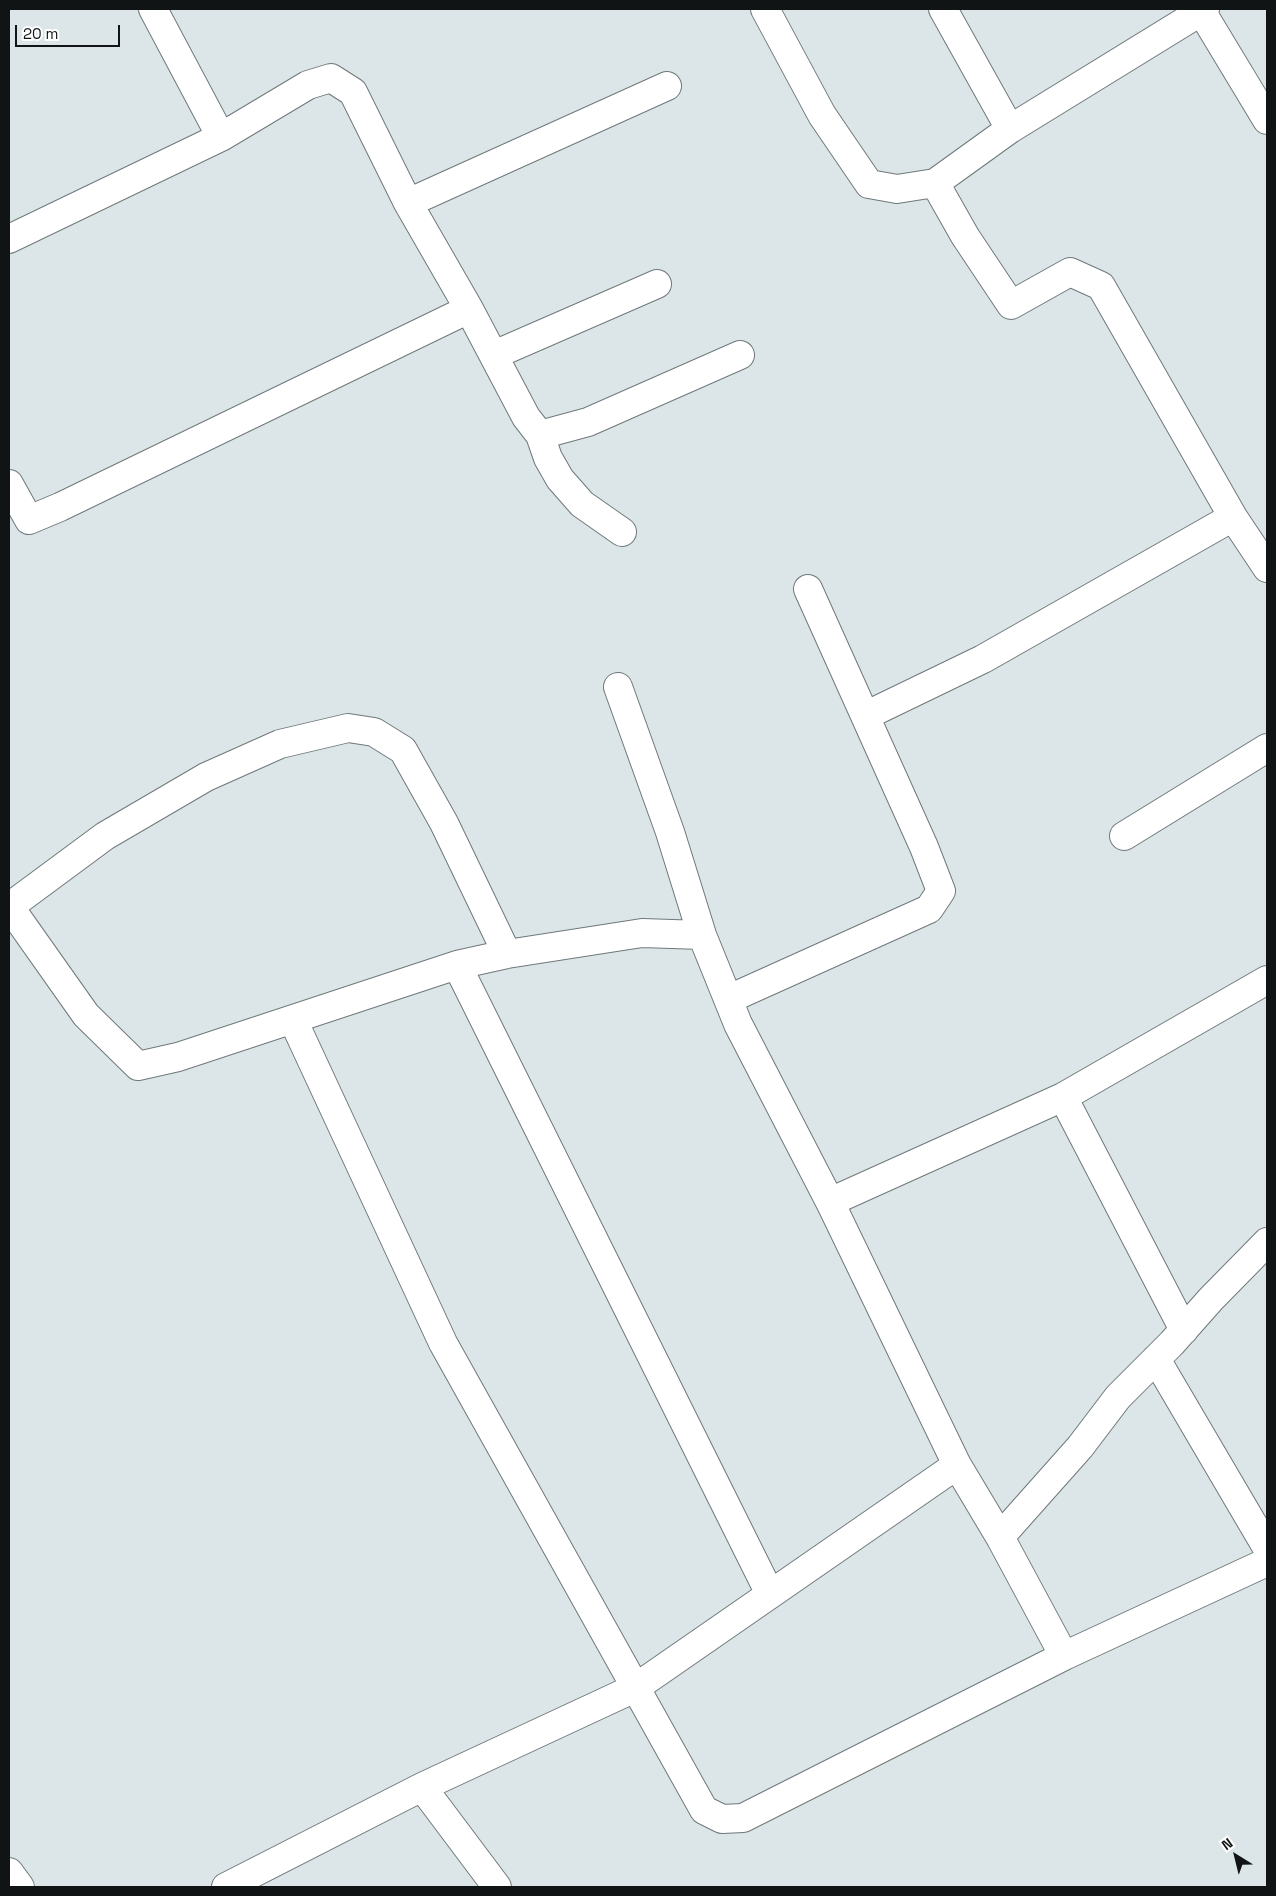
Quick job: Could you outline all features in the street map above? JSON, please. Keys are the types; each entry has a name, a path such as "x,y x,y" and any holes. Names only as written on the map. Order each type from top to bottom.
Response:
{"street":[{"path":"153,9 221,137"},
{"path":"765,9 822,115 869,184 897,189 935,183 1010,129 1202,9 1267,120"},
{"path":"943,9 1010,129"},
{"path":"9,239 221,137 308,85 331,78 353,92 408,203 469,309 526,417 540,435 548,458 560,479 582,504 622,532"},
{"path":"408,203 667,86"},
{"path":"935,183 965,236 1011,304 1070,272 1101,286 1233,517 1267,568"},
{"path":"494,355 657,284"},
{"path":"9,484 29,520 60,507 469,309"},
{"path":"540,435 588,422 740,355"},
{"path":"865,716 983,659 1233,517"},
{"path":"729,999 929,909 941,891 924,847 808,590"},
{"path":"618,687 670,832 702,934 738,1024 830,1202 957,1465 1000,1537 1064,1656"},
{"path":"508,954 444,823 403,750 374,732 348,728 280,744 206,777 104,836 9,906 86,1015 138,1066 178,1057 457,965 508,954 642,933 702,934"},
{"path":"1124,836 1267,748"},
{"path":"457,965 770,1594"},
{"path":"830,1202 1063,1097 1267,980"},
{"path":"293,1020 443,1342 704,1810 722,1819 744,1818 1064,1656 1267,1562"},
{"path":"1063,1097 1184,1330"},
{"path":"1000,1537 1080,1447 1118,1397 1267,1242"},
{"path":"1156,1359 1267,1548"},
{"path":"226,1887 422,1787 635,1688 957,1465"},
{"path":"422,1787 497,1887"},
{"path":"9,1872 20,1887"}]}
